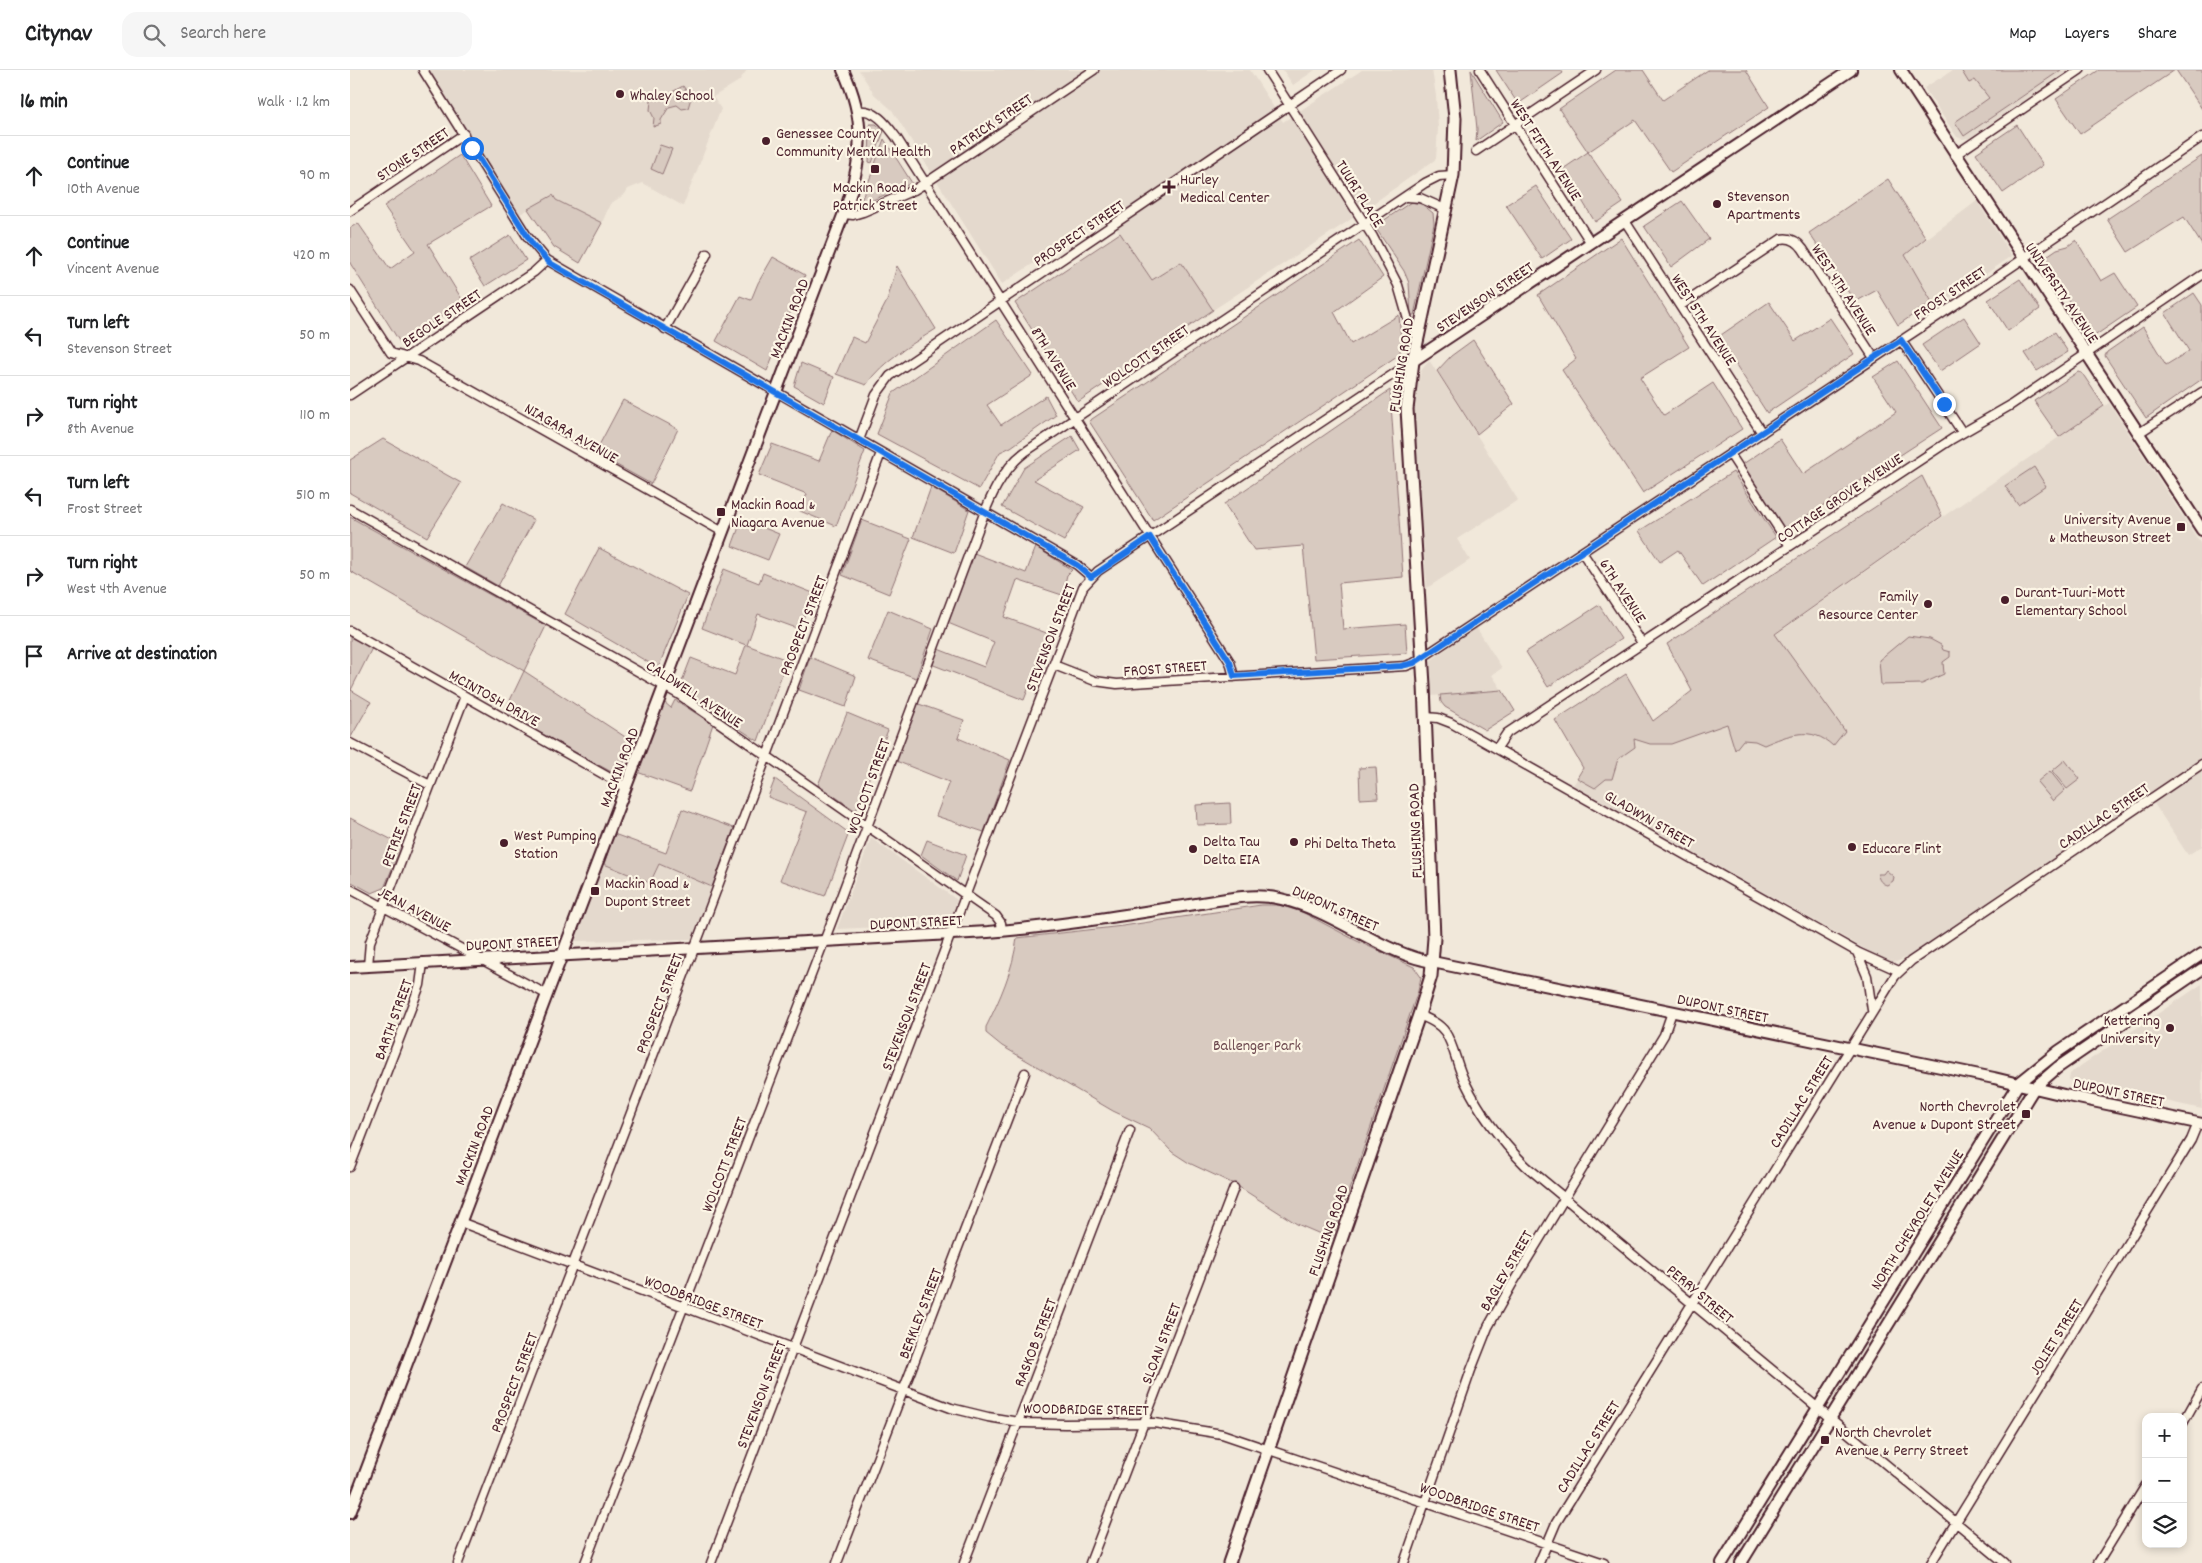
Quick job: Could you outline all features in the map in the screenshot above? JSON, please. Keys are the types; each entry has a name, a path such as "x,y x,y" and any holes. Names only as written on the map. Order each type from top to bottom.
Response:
{"main road":[{"name":"FLUSHING ROAD","path":"1229,1563 1419,1015 1433,963 1433,895 1426,717 1407,426 1408,395 1413,361 1453,175 1455,118 1450,70"}],"street":[{"path":"423,70 530,241 547,260 1077,565 1091,577"},
{"path":"843,70 858,111"},
{"name":"PATRICK STREET","path":"844,214 853,215 863,212 925,183 1094,70"},
{"name":"TUURI PLACE","path":"1267,70 1365,224 1398,285 1409,323 1419,336"},
{"name":"PROSPECT STREET","path":"859,440 876,395 886,380 1341,70"},
{"name":"WEST FIFTH AVENUE","path":"1480,70 1591,244"},
{"path":"1476,151 1596,70"},
{"name":"STEVENSON STREET","path":"711,1563 967,896 1080,593 1091,577 1851,70"},
{"name":"UNIVERSITY AVENUE","path":"1900,70 2139,433 2202,531 2202,539"},
{"path":"1955,154 2080,70"},
{"name":"8TH AVENUE","path":"858,111 869,112 889,127 1230,662 1234,676"},
{"name":"MACKIN ROAD","path":"350,1513 844,214 855,179 860,152 858,111"},
{"name":"STONE STREET","path":"350,211 464,134"},
{"name":"FROST STREET","path":"1054,665 1091,680 1111,684 1406,666 1422,658 1762,433 2202,138"},
{"name":"WOLCOTT STREET","path":"584,1563 824,941 985,512 1012,463 1435,178 1442,175 1453,175"},
{"path":"1404,199 1411,196 1420,198 1447,210"},
{"name":"WEST 5TH AVENUE","path":"1624,221 1762,433"},
{"name":"WEST 4TH AVENUE","path":"1680,306 1779,240 1784,238 1790,239 1797,242 1803,249 1874,358"},
{"path":"665,329 707,254"},
{"name":"BEGOLE STREET","path":"350,395 534,272 547,260"},
{"name":"COTTAGE GROVE AVENUE","path":"1496,748 1507,733 1962,432 2011,405 2202,275"},
{"name":"NIAGARA AVENUE","path":"350,290 387,349 393,354 424,364 723,532"},
{"name":"WEST 4TH AVENUE","path":"1901,340 1962,432"},
{"path":"2139,433 2202,392"},
{"name":"PROSPECT STREET","path":"458,1563 768,757 881,453"},
{"path":"1730,454 1790,546"},
{"name":"CALDWELL AVENUE","path":"350,509 682,697 967,896 998,919 1002,931"},
{"name":"6TH AVENUE","path":"1582,552 1642,643"},
{"name":"MCINTOSH DRIVE","path":"350,631 626,787"},
{"name":"PETRIE STREET","path":"368,966 369,945 465,696"},
{"name":"GLADWYN STREET","path":"1426,717 1447,721 1857,951 1899,971"},
{"path":"350,743 430,785"},
{"name":"CADILLAC STREET","path":"1539,1563 1556,1523 1872,1010 1899,971 2202,764"},
{"name":"JEAN AVENUE","path":"350,890 546,994"},
{"name":"DUPONT STREET","path":"350,967 1002,931 1235,899 1269,897 1302,906 1403,954 1433,963 1849,1048 2200,1123"},
{"path":"1857,951 1867,976 1872,1010"},
{"path":"2199,956 2202,969"},
{"name":"NORTH CHEVROLET AVENUE","path":"1722,1563 2018,1084 2059,1051 2199,956"},
{"name":"BARTH STREET","path":"350,1167 420,985 423,963"},
{"name":"NORTH CHEVROLET AVENUE","path":"1741,1563 2034,1088 2057,1068 2202,969"},
{"name":"BAGLEY STREET","path":"1404,1563 1465,1386 1488,1327 1664,1035 1672,1012"},
{"name":"PERRY STREET","path":"1419,1015 1434,1022 1444,1032 1464,1082 1482,1113 1526,1166 2005,1563"},
{"name":"BERKLEY STREET","path":"837,1563 1025,1073"},
{"name":"JOLIET STREET","path":"1931,1563 2192,1140 2200,1123"},
{"name":"RASKOB STREET","path":"964,1563 1130,1130"},
{"name":"SLOAN STREET","path":"1090,1563 1234,1188"},
{"name":"WOODBRIDGE STREET","path":"460,1222 903,1392 968,1413 1018,1422 1064,1424 1144,1422 1202,1429 1269,1448 1604,1563"},
{"path":"1914,1252 1928,1260"},
{"path":"2187,1416 2202,1389"},
{"path":"2098,1563 2142,1492"}],"shaded area":[{"path":"429,70 747,70 739,81 713,97 721,109 683,206 643,183 628,189 625,194 610,204 602,223 556,200 553,195 520,214"},
{"name":"Hurley Medical Center","path":"859,70 1250,70 1283,122 1362,70 1432,70 1438,128 1436,159 1347,222 1213,310 1181,263 1152,280 1107,215 1002,284 892,110 874,94"},
{"path":"1283,70 1315,70 1293,85"},
{"path":"1953,70 2068,70 1969,138 1962,139 1957,137 1924,88"},
{"path":"1977,201 2012,256 1936,308 1905,255"},
{"path":"1429,360 1518,500 1457,539 1470,560 1427,588 1412,407 1421,371"},
{"path":"2109,403 2202,546 2202,757 1907,957 1896,962 1881,958 1573,785 1584,769 1954,509"},
{"path":"1476,627 1502,668 1492,675 1502,690 1431,696 1430,661"},
{"path":"2202,769 2202,846 2188,855 2153,802"},
{"path":"871,838 957,900 949,924 837,929"},
{"path":"604,864 650,883 659,864 712,887 692,939 574,941"},
{"name":"Kettering University","path":"2202,984 2202,1109 2069,1080 2070,1074 2073,1071"}],"green space":[{"path":"1471,70 1503,122 1476,141 1477,129"},
{"path":"1496,70 1561,70 1563,73 1518,104"},
{"path":"1616,70 1643,70 1663,100 1708,70 1746,70 1769,107 1671,172 1635,120 1588,152 1559,109"},
{"path":"1961,70 2061,70 1964,136 1955,122 1989,98 1975,80 1969,83"},
{"path":"2099,70 2175,70 2080,134 2056,99"},
{"path":"2176,70 2202,70 2202,109"},
{"path":"683,86 691,98 688,108 682,109 677,105 669,107 661,120 661,124 653,127 654,118 650,110 652,92 665,96"},
{"path":"870,124 876,124 884,131 872,163 869,162"},
{"path":"2017,125 2043,165 2003,193 1976,153"},
{"path":"884,139 912,183 859,206 872,173 875,174 878,166 875,164"},
{"path":"660,145 672,149 662,174 651,169"},
{"path":"1588,152 1623,203 1595,222 1563,169"},
{"path":"460,155 491,206 428,244 463,301 401,344 350,263 350,228 358,223 390,269 415,251 384,206"},
{"path":"2202,156 2202,245 2184,217 2128,252 2107,219"},
{"path":"1888,179 1926,238 1905,255 1932,302 1898,325 1877,290 1855,302 1809,233"},
{"path":"1536,186 1571,239 1542,259 1506,205"},
{"path":"553,195 556,200 602,223 580,263 554,247 528,209"},
{"path":"1682,201 1709,239 1671,267 1644,226"},
{"path":"1411,202 1422,204 1433,213 1434,224 1414,315 1411,315 1409,283 1404,271 1377,230 1383,221"},
{"path":"1120,233 1152,280 1181,262 1213,310 1078,402 1015,303"},
{"path":"510,235 526,260 485,286 469,261"},
{"path":"1621,238 1689,347 1640,378 1664,415 1713,383 1742,429 1643,493 1562,370 1576,359 1538,295"},
{"path":"1359,240 1383,277 1334,312 1351,344 1399,315 1400,354 1153,520 1089,421"},
{"path":"2076,240 2101,281 2115,273 2137,307 2093,337 2041,260 2057,249 2068,246"},
{"path":"773,257 805,275 767,371 716,341 740,296 751,300 758,283"},
{"path":"897,266 936,329 889,361 866,385 836,374 852,337 865,343 887,301"},
{"path":"2020,279 2040,309 2008,331 1988,300"},
{"path":"2194,293 2202,305 2202,379 2146,418 2105,356 2107,352 2143,327 2166,365 2189,351 2165,313"},
{"path":"1769,302 1795,341 1830,318 1854,354 1767,413 1718,337"},
{"path":"1964,317 1981,343 1940,371 1922,345"},
{"path":"996,320 1033,375 987,405 1001,425 1046,396 1056,415 1011,447 1000,452 979,489 877,434 893,393"},
{"path":"2055,332 2068,352 2037,371 2025,353"},
{"path":"1473,340 1514,404 1477,434 1437,371 1451,356"},
{"path":"1898,361 1942,428 1785,530 1743,464 1780,439 1803,474 1896,412 1873,377"},
{"path":"801,363 834,377 824,403 794,386"},
{"path":"2078,372 2082,373 2104,406 2059,437 2034,401"},
{"path":"1390,390 1403,577 1339,583 1343,629 1405,624 1407,653 1314,659 1303,546 1254,550 1224,504"},
{"path":"623,400 678,429 651,484 595,453"},
{"path":"832,430 865,451 836,526 800,511 807,494 759,475 772,444 819,461"},
{"path":"1072,436 1080,450 1034,480 1084,507 1064,541 1002,507 1024,468"},
{"path":"383,439 461,483 427,537 350,493 350,460"},
{"path":"2034,467 2046,486 2018,505 2005,486"},
{"path":"1733,472 1776,537 1703,586 1678,550 1660,562 1639,531"},
{"path":"1922,476 1942,516 1775,634 1845,731 1833,746 1816,736 1799,734 1764,745 1755,741 1743,740 1735,750 1727,724 1671,744 1650,744 1634,739 1635,747 1618,759 1612,779 1606,779 1595,788 1577,778 1583,768 1555,720 1626,674 1653,721 1692,691 1667,644"},
{"path":"931,487 969,510 954,553 913,537"},
{"path":"503,503 534,520 498,586 465,567"},
{"path":"350,517 546,626 524,671 350,571"},
{"path":"742,519 779,534 768,560 732,546"},
{"path":"862,520 911,539 889,594 842,575"},
{"path":"1036,547 1072,570 1067,575 1062,595 1017,580 1004,617 1049,634 1024,700 931,664 938,649 984,667 994,642 948,623 974,553 1026,573"},
{"path":"599,548 688,595 658,668 565,614"},
{"path":"724,569 759,583 763,573 813,593 799,629 758,614 747,645 787,660 758,741 679,689 691,658 735,675 746,645 702,628"},
{"path":"1599,605 1621,639 1548,687 1526,652"},
{"path":"888,610 933,629 916,678 868,660"},
{"path":"1908,636 1930,639 1941,645 1943,650 1950,652 1950,657 1943,662 1944,674 1922,684 1881,685 1879,660"},
{"path":"350,637 372,648 351,690 371,702 351,737"},
{"path":"810,657 856,676 846,707 799,690"},
{"path":"524,671 633,742 617,775 504,713"},
{"path":"1502,690 1515,711 1485,730 1445,707 1441,702 1440,695"},
{"path":"675,700 713,724 690,791 637,772 664,702 671,708"},
{"path":"916,703 964,720 958,738 1010,760 984,832 936,816 949,782 896,761"},
{"path":"847,713 888,730 856,811 818,785"},
{"path":"2065,760 2080,779 2067,789 2052,771"},
{"path":"1376,767 1378,798 1360,799 1359,768"},
{"path":"2050,771 2065,790 2053,801 2037,782"},
{"path":"775,779 849,833 825,896 780,880 807,812 768,797"},
{"path":"1230,803 1231,824 1197,825 1196,805"},
{"path":"682,809 734,828 712,887 659,864 650,883 604,864 614,834 666,853"},
{"path":"350,818 402,845 384,888 372,893 350,881"},
{"path":"927,840 966,855 957,881 921,855"},
{"path":"1886,870 1894,877 1893,881 1887,885 1883,884 1878,874 1883,874"},
{"name":"Ballenger Park","path":"1261,905 1279,905 1302,912 1357,941 1414,967 1421,977 1418,991 1332,1239 1297,1224 1236,1185 1189,1163 1172,1152 1149,1128 1113,1111 1002,1046 986,1033 986,1027 1009,973 1017,938 1123,926"}],"place":[{"name":"Whaley School","path":"620,94"},
{"name":"Genessee County Community Mental Health","path":"766,141"},
{"name":"Mackin Road & Patrick Street","path":"875,169"},
{"name":"Hurley Medical Center","path":"1169,187"},
{"name":"Stevenson Apartments","path":"1717,204"},
{"name":"Mackin Road & Niagara Avenue","path":"721,512"},
{"name":"University Avenue & Mathewson Street","path":"2181,527"},
{"name":"Durant-Tuuri-Mott Elementary School","path":"2005,600"},
{"name":"Family Resource Center","path":"1928,604"},
{"name":"Phi Delta Theta","path":"1294,842"},
{"name":"West Pumping Station","path":"504,843"},
{"name":"Educare Flint","path":"1852,847"},
{"name":"Delta Tau Delta EIA","path":"1193,849"},
{"name":"Mackin Road & Dupont Street","path":"595,891"},
{"name":"Kettering University","path":"2170,1028"},
{"name":"North Chevrolet Avenue & Dupont Street","path":"2026,1114"},
{"name":"North Chevrolet Avenue & Perry Street","path":"1825,1440"}],"route":[{"path":"472,148 533,245 550,263 1077,565 1091,577 1150,537 1230,662 1234,676 1408,666 1414,663 1901,340 1944,404"}]}
